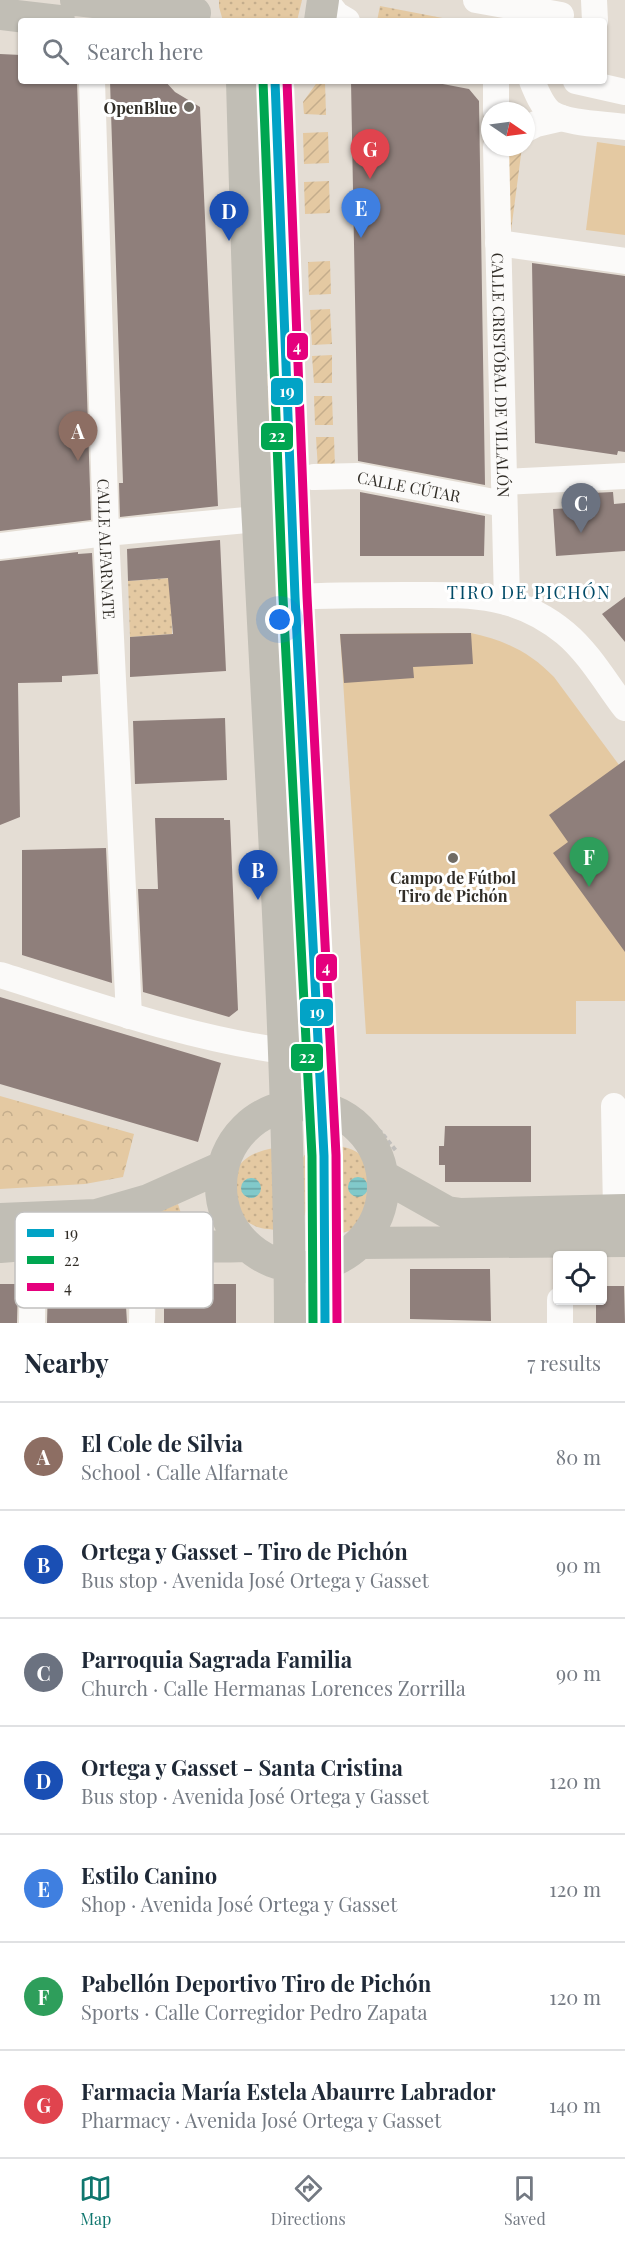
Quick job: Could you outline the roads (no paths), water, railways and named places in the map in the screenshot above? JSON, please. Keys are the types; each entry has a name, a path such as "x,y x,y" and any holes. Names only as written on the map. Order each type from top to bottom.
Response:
{"main road":[{"path":"76,0 197,11"},
{"path":"321,18 324,0"},
{"path":"0,14 34,18"},
{"path":"242,84 257,519 284,1051 290,1323"},
{"path":"274,84 295,597 321,1107 325,1323"},
{"path":"304,1104 321,1107 346,1117 364,1133 377,1153 383,1176 382,1200 375,1223 361,1243 346,1256 324,1265 289,1268 264,1260 246,1246 232,1229 223,1210 220,1188 222,1167 231,1146 245,1128 264,1114 285,1106 304,1104"},
{"path":"106,1212 148,1200 222,1167"},
{"path":"383,1176 447,1212 461,1214 620,1210"},
{"path":"0,1219 15,1218"},
{"path":"361,1243 561,1249 625,1241"},
{"path":"0,1247 15,1246"},
{"path":"213,1247 246,1246"}],"street":[{"path":"324,0 342,18"},
{"path":"476,0 561,12"},
{"path":"594,0 595,18"},
{"name":"CALLE ALFARNATE","path":"92,84 106,532 129,1016"},
{"path":"495,102 496,84"},
{"path":"533,84 550,112 562,118 625,127"},
{"path":"596,84 625,92"},
{"path":"535,124 562,118"},
{"name":"CALLE CRISTÓBAL DE VILLALÓN","path":"496,156 507,602"},
{"path":"498,243 625,261"},
{"name":"CALLE CÚTAR","path":"314,477 358,476 504,493 625,476"},
{"path":"0,546 106,532 257,519"},
{"path":"295,597 457,595 483,596 507,602 536,613 565,633 583,651 625,708"},
{"path":"0,975 129,1016 245,1046 284,1051"},
{"path":"614,1106 620,1210"},
{"path":"560,1305 560,1323"},
{"path":"32,1308 32,1323"},
{"path":"142,1308 142,1323"}],"water":[{"path":"358,1177 365,1180 368,1187 365,1194 358,1197 351,1194 348,1187 351,1180"},
{"path":"251,1178 258,1181 261,1188 258,1195 251,1198 244,1195 241,1188 244,1181"}],"place":[{"name":"OpenBlue","path":"189,107"},
{"name":"Farmacia María Estela Abaurre Labrador","path":"370,179"},
{"name":"Estilo Canino","path":"361,238"},
{"name":"Ortega y Gasset - Santa Cristina","path":"229,241"},
{"name":"El Cole de Silvia","path":"78,461"},
{"name":"Parroquia Sagrada Familia","path":"581,533"},
{"name":"Campo de Fútbol Tiro de Pichón","path":"453,858"},
{"name":"Pabellón Deportivo Tiro de Pichón","path":"589,887"},
{"name":"Ortega y Gasset - Tiro de Pichón","path":"258,900"}],"district":[{"name":"TIRO DE PICHÓN","path":"529,592"}]}
